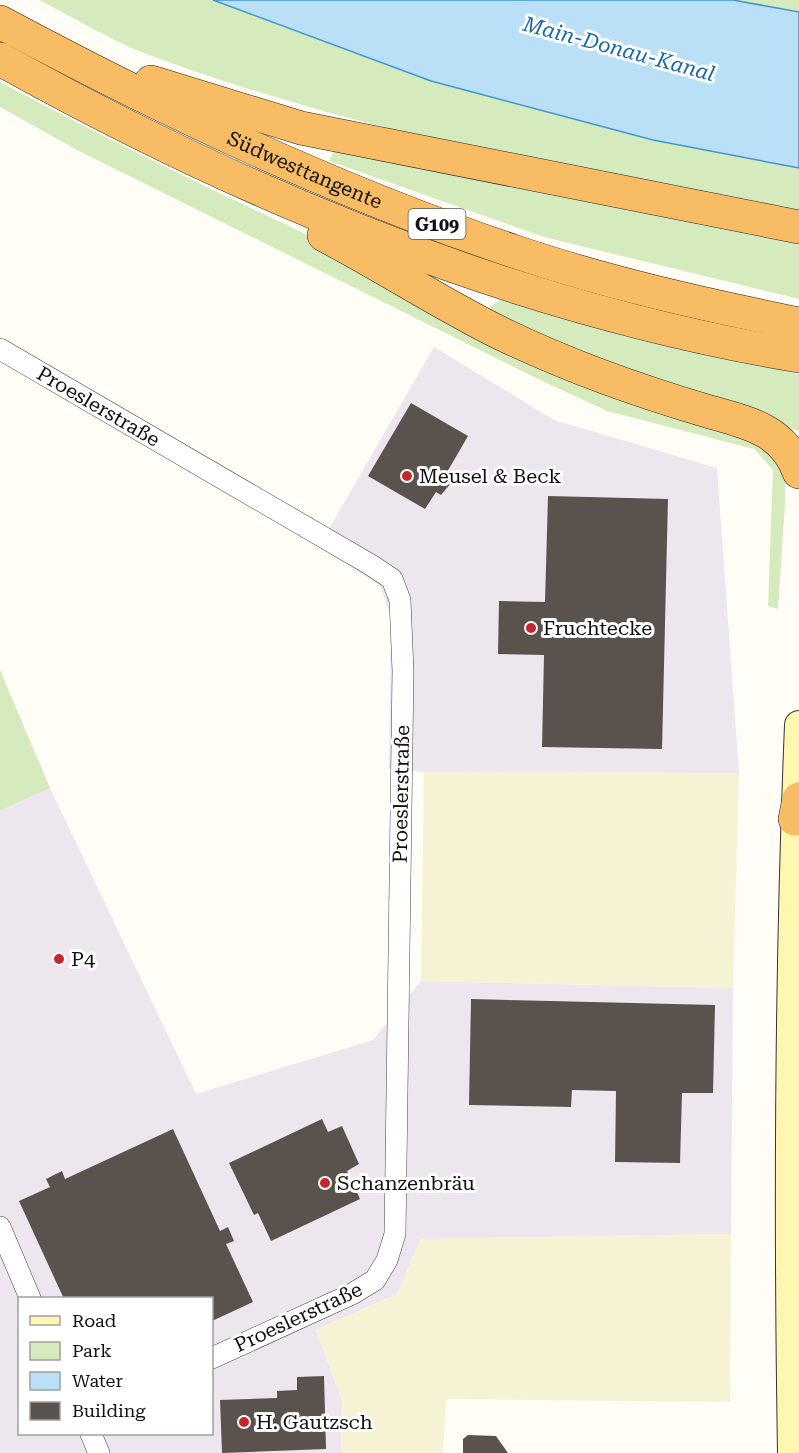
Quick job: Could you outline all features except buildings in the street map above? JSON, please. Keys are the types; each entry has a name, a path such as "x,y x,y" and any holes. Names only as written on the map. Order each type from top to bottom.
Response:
{"highway":[{"name":"Südwesttangente","path":"0,22 93,72 277,160 459,232 596,277 695,302 799,324"},
{"name":"Südwesttangente","path":"0,59 120,122 240,180 387,240 544,295 665,327 799,356"},
{"path":"93,72 163,84 248,114 301,128 799,227"},
{"path":"240,180 310,228 522,343 627,386 749,424 773,435 787,446 799,472"}],"main road":[{"path":"792,1453 788,1150 799,725"}],"street":[{"name":"Proeslerstraße","path":"0,349 371,565 392,579 400,600 403,671 395,1234 387,1260 375,1280 352,1294 213,1358"},
{"path":"0,1227 29,1297"},
{"path":"91,1435 99,1453"}],"shaded area":[{"path":"434,347 554,420 717,468 739,773 424,772 389,769 391,617 380,586 319,546"},
{"path":"424,772 739,773 733,988 421,981"},
{"path":"50,788 196,1094 373,1040 421,981 733,988 731,1234 421,1239 397,1294 316,1330 342,1400 341,1453 0,1453 0,811"},
{"path":"731,1234 730,1402 446,1399 443,1453 341,1453 342,1400 316,1330 397,1294 421,1239"}],"green space":[{"path":"39,0 213,0 431,81 653,140 799,168 799,218 468,148 304,106 144,53 104,35"},
{"path":"733,0 799,0 799,12"},
{"path":"0,82 93,131 281,223 759,437 785,472 778,609 768,606 773,470 754,449 607,411 534,377 77,150 0,107"},
{"path":"336,147 799,239 799,299 544,237 329,161"},
{"path":"501,299 627,337 799,374 799,431 704,404 488,313 490,307"},
{"path":"0,670 50,788 0,811"}],"water":[{"name":"Main-Donau-Kanal","path":"213,0 733,0 799,12 799,168 653,140 431,81"}],"place":[{"name":"Meusel & Beck","path":"407,476"},
{"name":"Fruchtecke","path":"531,628"},
{"name":"P4","path":"59,959"},
{"name":"Schanzenbräu","path":"325,1183"},
{"name":"H. Gautzsch","path":"244,1422"}]}
